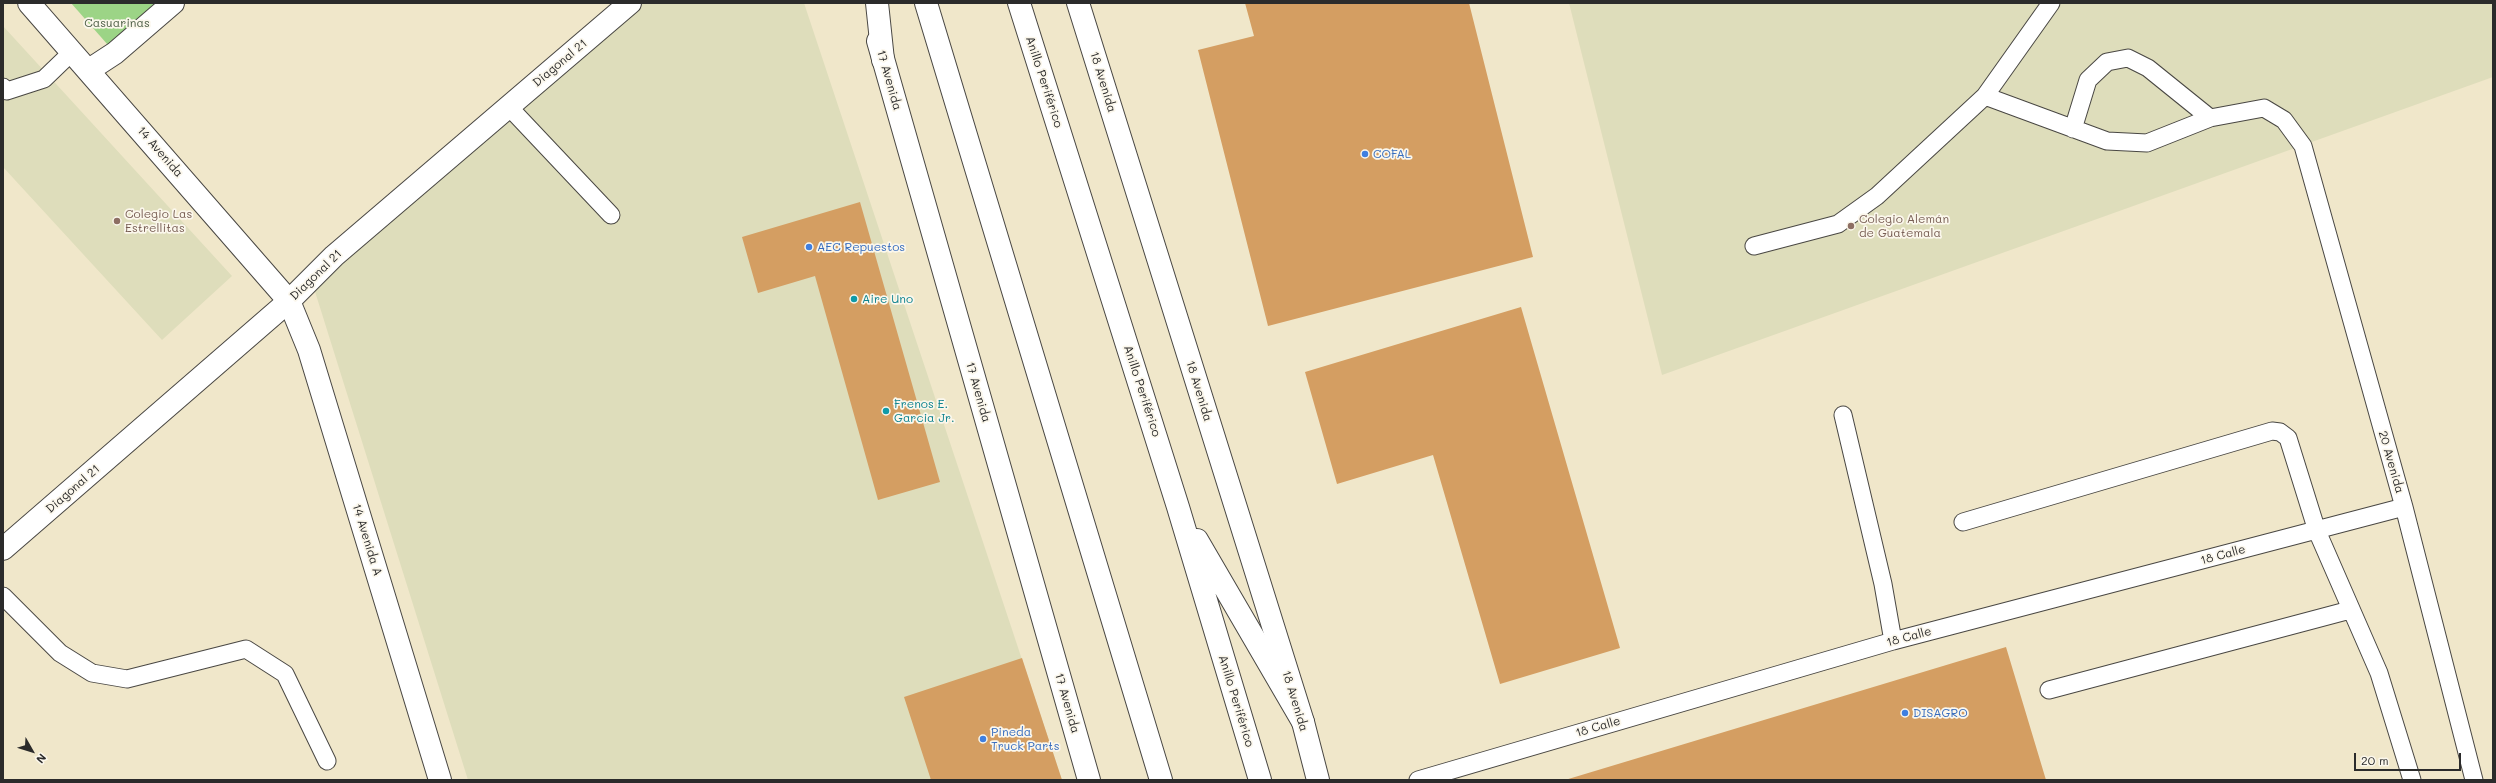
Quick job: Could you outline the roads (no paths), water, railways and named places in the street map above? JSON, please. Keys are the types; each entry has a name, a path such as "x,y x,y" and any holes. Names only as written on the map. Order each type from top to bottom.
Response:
{"main road":[{"name":"14 Avenida","path":"29,3 289,301"},
{"path":"89,70 115,53 173,3"},
{"name":"Diagonal 21","path":"5,544 289,301 334,256 630,3"},
{"name":"17 Avenida","path":"867,3 1089,780"},
{"path":"877,3 883,60"},
{"path":"926,3 1160,780"},
{"name":"Anillo Periférico","path":"1019,3 1178,508 1260,780"},
{"name":"18 Avenida","path":"1078,3 1303,722 1318,780"},
{"name":"14 Avenida A","path":"289,301 308,350 440,780"},
{"path":"1178,508 1303,722"}],"lane":[{"path":"1754,246 1838,224 1876,196 1986,96 2051,3"},
{"path":"3,87 7,91 44,79 72,52"},
{"path":"1986,96 2107,141 2147,143 2210,118 2148,68 2128,58 2107,62 2088,80 2073,128"},
{"path":"509,107 611,215"},
{"name":"20 Avenida","path":"2210,118 2264,108 2284,120 2303,146 2404,507 2474,780"},
{"path":"1842,415 1882,584 1893,641"},
{"path":"1963,522 2272,431 2280,432 2288,438 2317,531 2350,610 2379,673 2412,780"},
{"name":"18 Calle","path":"1418,780 1893,641 2404,507"},
{"path":"3,596 60,653 92,673 127,679 246,650 285,674 327,761"},
{"path":"2049,690 2350,610"}],"place":[{"name":"COFAL","path":"1365,154"},
{"name":"Colegio Las Estrellitas","path":"117,221"},
{"name":"Colegio Alemán de Guatemala","path":"1851,226"},
{"name":"AEC Repuestos","path":"809,247"},
{"name":"Aire Uno","path":"854,299"},
{"name":"Frenos E. Garcia Jr.","path":"886,411"},
{"name":"DISAGRO","path":"1905,713"},
{"name":"Pineda Truck Parts","path":"983,739"}],"park label":[{"name":"Casuarinas","path":"117,23"}]}
